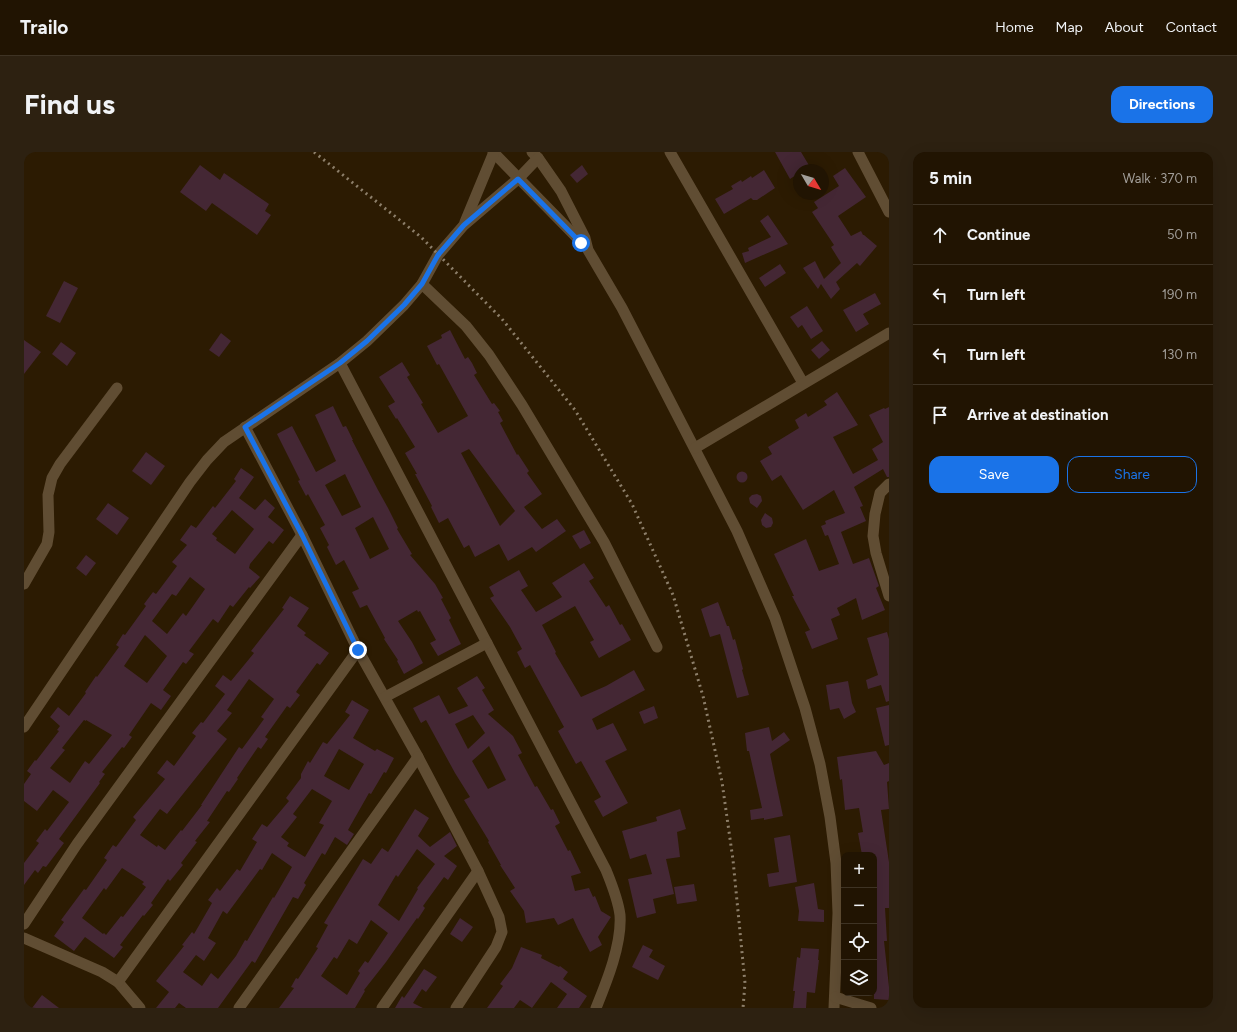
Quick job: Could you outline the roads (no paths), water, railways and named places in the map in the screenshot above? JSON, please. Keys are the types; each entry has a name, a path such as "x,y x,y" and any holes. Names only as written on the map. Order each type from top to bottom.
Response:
{"street":[{"path":"464,225 494,152 518,179 588,250 622,308 695,448 737,531 775,618 805,708 820,764 830,817 836,863 838,913 835,1002 871,1008"},
{"path":"670,152 803,383"},
{"path":"858,152 889,212"},
{"path":"24,727 190,482 207,460 224,442 340,363 367,341 404,305 422,284 438,255 464,225 518,179 535,155 561,191 585,238 588,250"},
{"path":"422,284 466,326 501,373 571,485 604,542 657,647"},
{"path":"695,448 889,333"},
{"path":"340,363 606,870 616,896 620,915 619,940 604,989 596,1008"},
{"path":"24,584 47,544 49,532 48,495 52,478 60,464 118,388"},
{"path":"245,427 302,535 358,650 418,757 478,871 499,917 502,932 496,947 456,1008"},
{"path":"889,484 880,493 874,514 873,536 876,553 889,596"},
{"path":"24,924 77,844 302,535"},
{"path":"385,697 487,643"},
{"path":"118,982 358,650"},
{"path":"239,1008 418,757"},
{"path":"382,1008 478,871"},
{"path":"25,943 102,972 118,982 140,1008"}],"railway":[{"path":"314,152 421,237 502,319 575,410 632,504 673,595 703,696 722,782 733,860 745,983 743,1008"}]}
